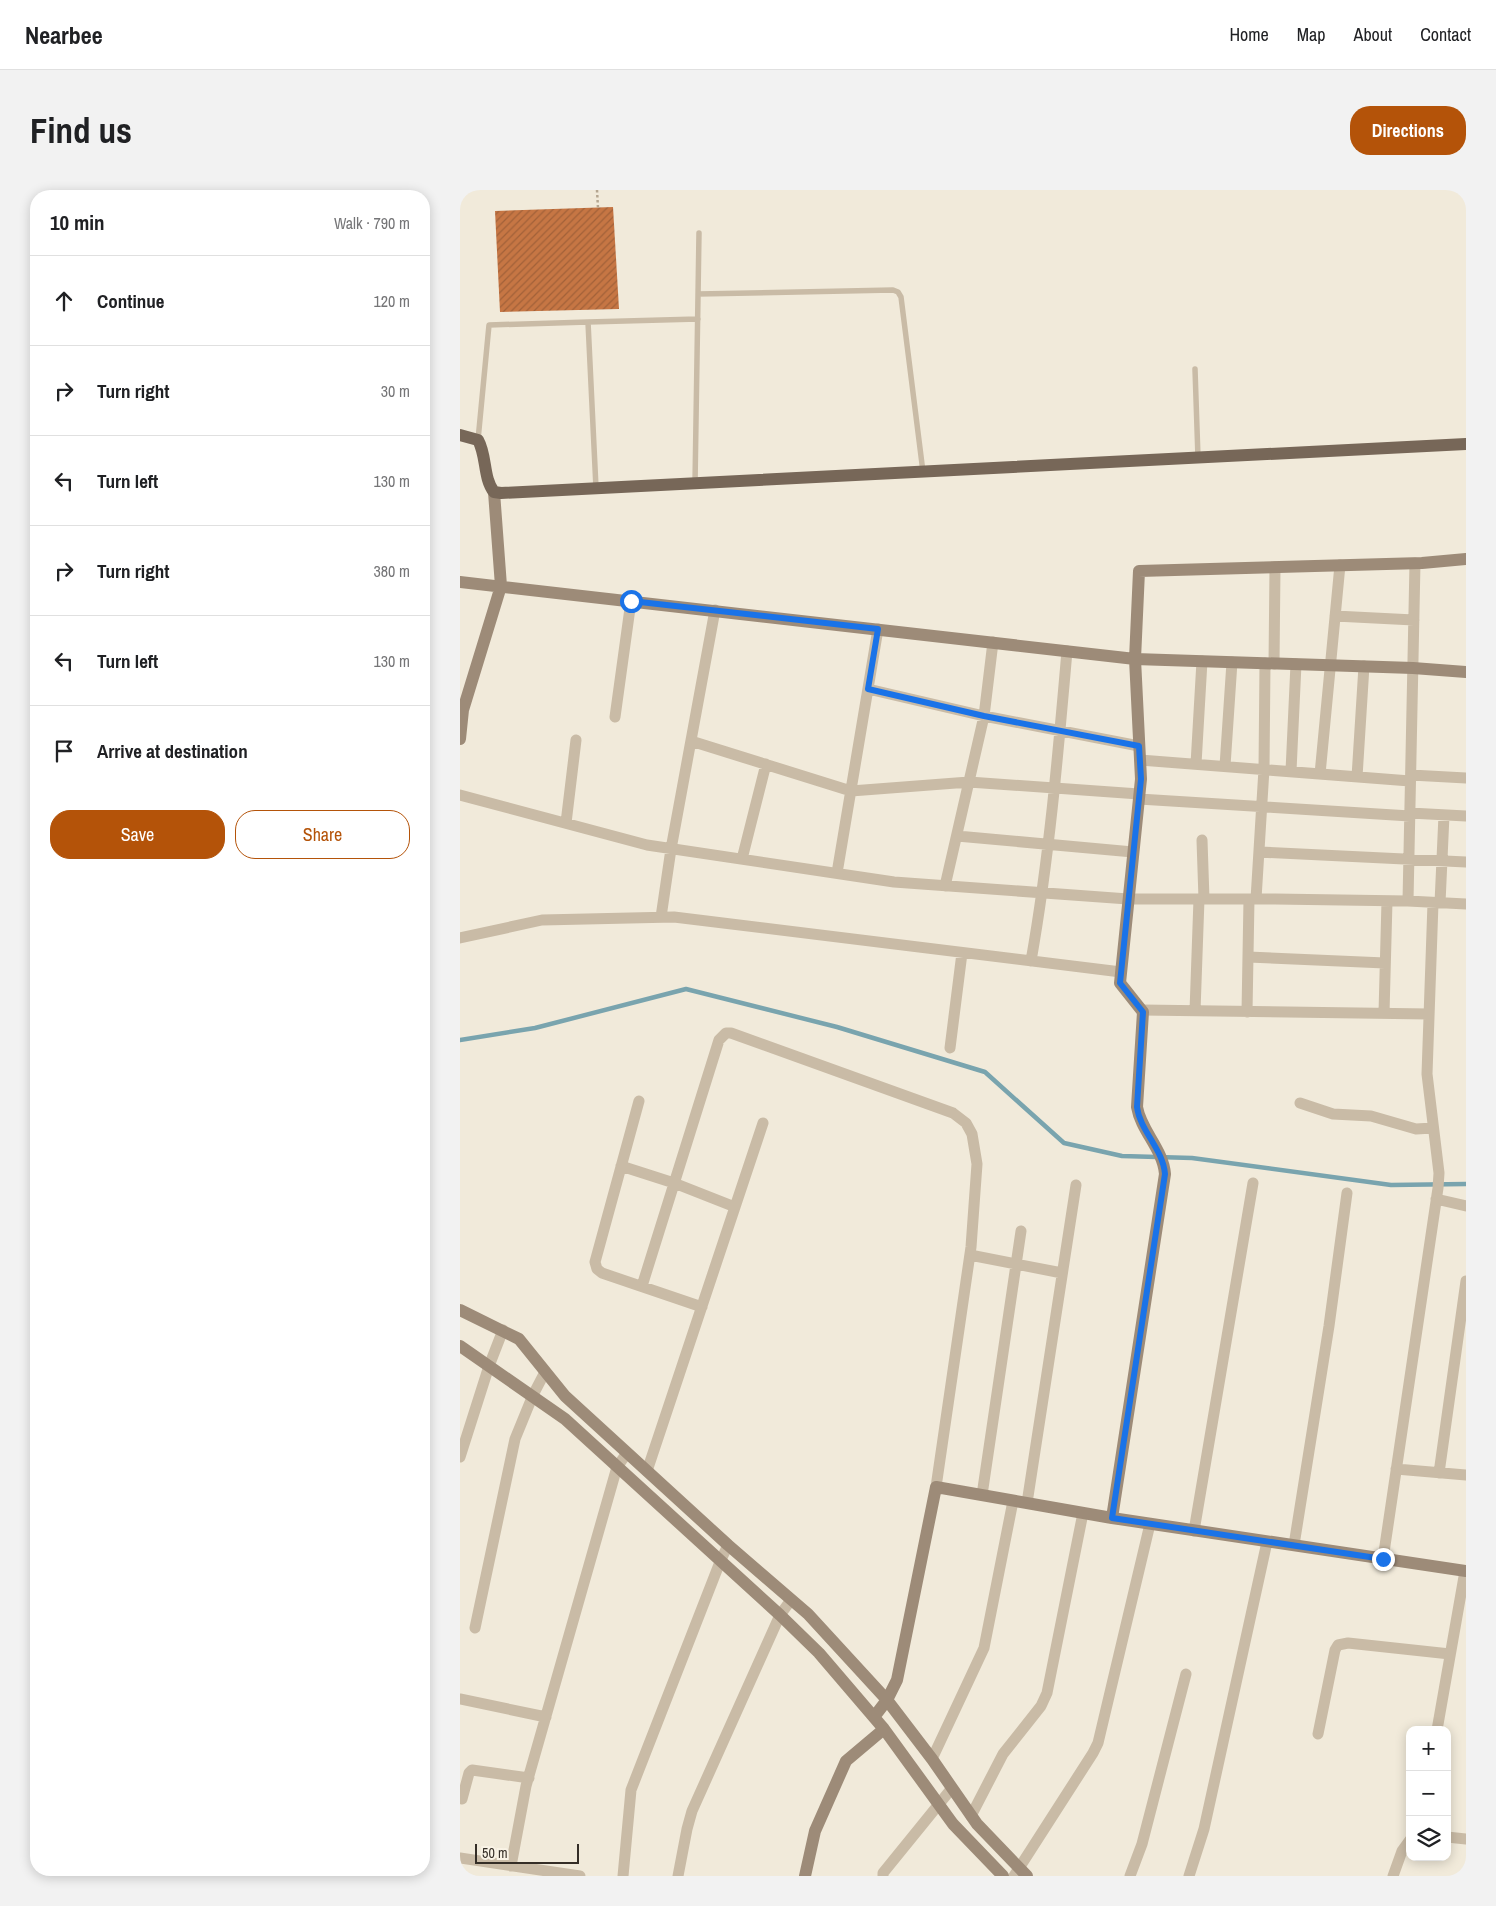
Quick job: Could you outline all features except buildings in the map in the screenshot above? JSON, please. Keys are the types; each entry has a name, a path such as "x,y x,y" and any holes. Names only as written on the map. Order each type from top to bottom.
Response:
{"main road":[{"path":"460,435 478,440 483,449 490,486 494,492 501,586 463,710 460,738"},
{"path":"494,492 923,473 1466,444"},
{"path":"1112,1518 1165,1174 1163,1163 1138,1114 1137,1107 1142,1010 1120,983 1139,797 1140,760 1135,659 1139,571 1415,563 1466,559"},
{"path":"460,582 1135,659 1364,666 1466,672"},
{"path":"460,1310 519,1339 566,1396 728,1545 808,1614 887,1700 932,1759 971,1816 1020,1873"},
{"path":"460,1346 566,1419 819,1653 884,1729 953,1824 1002,1876"},
{"path":"874,1717 887,1700 896,1680 936,1487 1112,1518 1465,1571"},
{"path":"805,1876 815,1831 846,1762 884,1729"}],"street":[{"path":"1408,901 1415,563"},
{"path":"1320,774 1340,565"},
{"path":"1248,1012 1248,957 1259,852 1276,567"},
{"path":"615,717 631,601"},
{"path":"661,917 671,848 715,610"},
{"path":"1335,616 1414,620"},
{"path":"837,873 878,629"},
{"path":"945,886 984,716 993,642"},
{"path":"1031,961 1043,893 1055,788 1067,651"},
{"path":"1196,764 1202,661"},
{"path":"1225,766 1232,662"},
{"path":"1291,772 1296,664"},
{"path":"1357,776 1364,666"},
{"path":"868,689 984,716 1139,746"},
{"path":"566,823 576,740"},
{"path":"691,741 851,791 969,782 1261,807 1466,816"},
{"path":"1140,760 1320,774 1411,778 1466,778"},
{"path":"742,859 766,764"},
{"path":"460,794 647,845 894,882 1128,899 1408,901 1466,904"},
{"path":"1383,1559 1439,1172 1427,1074 1436,903 1442,861 1444,815"},
{"path":"957,836 1133,852"},
{"path":"1195,1011 1202,840"},
{"path":"1259,852 1466,862"},
{"path":"1384,1013 1387,901"},
{"path":"460,938 542,920 682,918 1121,972"},
{"path":"950,1048 962,953"},
{"path":"1248,957 1386,963"},
{"path":"1142,1010 1429,1014"},
{"path":"642,1286 719,1040 726,1033 731,1033 952,1113 966,1123 974,1142 977,1164 970,1255 936,1487"},
{"path":"639,1101 594,1262 597,1269 602,1273 702,1307"},
{"path":"1300,1103 1332,1114 1371,1116 1416,1130 1434,1128"},
{"path":"647,1471 763,1123"},
{"path":"621,1166 674,1183 735,1207"},
{"path":"1194,1530 1253,1183"},
{"path":"1027,1504 1076,1185"},
{"path":"1294,1545 1329,1326 1347,1193"},
{"path":"1437,1194 1466,1206"},
{"path":"982,1496 1021,1231"},
{"path":"970,1255 1062,1273"},
{"path":"1439,1473 1466,1281"},
{"path":"460,1457 489,1366 503,1330"},
{"path":"475,1628 515,1439 532,1396 545,1372"},
{"path":"511,1866 529,1778 546,1717 617,1467 627,1452"},
{"path":"1396,1469 1466,1476"},
{"path":"932,1759 984,1648 1013,1501"},
{"path":"971,1816 1003,1754 1041,1706 1047,1693 1083,1513"},
{"path":"1020,1873 1098,1743 1150,1524"},
{"path":"1189,1876 1204,1829 1267,1542"},
{"path":"623,1876 631,1790 728,1545"},
{"path":"1438,1726 1465,1571"},
{"path":"678,1876 692,1811 780,1615 791,1600"},
{"path":"1318,1734 1335,1650 1338,1645 1348,1643 1450,1654"},
{"path":"1130,1876 1145,1832 1186,1674"},
{"path":"460,1699 546,1717"},
{"path":"462,1799 469,1773 472,1770 529,1778"},
{"path":"883,1876 883,1873 952,1788"},
{"path":"1451,1837 1466,1839"},
{"path":"1393,1876 1402,1851 1406,1846"},
{"path":"460,1858 580,1876"}],"lane":[{"path":"695,484 699,234"},
{"path":"698,294 893,290 898,292 901,296 923,473"},
{"path":"478,440 490,325 698,319"},
{"path":"588,322 596,488"},
{"path":"1195,369 1198,458"}],"path":[{"path":"597,190 598,208"}],"waterway":[{"path":"460,1040 535,1028 686,989 837,1027 985,1072 1064,1143 1122,1156 1192,1158 1391,1185 1466,1184"}],"route":[{"path":"631,601 878,629 868,689 984,716 1139,746 1141,779 1120,983 1143,1012 1137,1107 1138,1114 1163,1163 1165,1174 1112,1518 1383,1559"}]}
